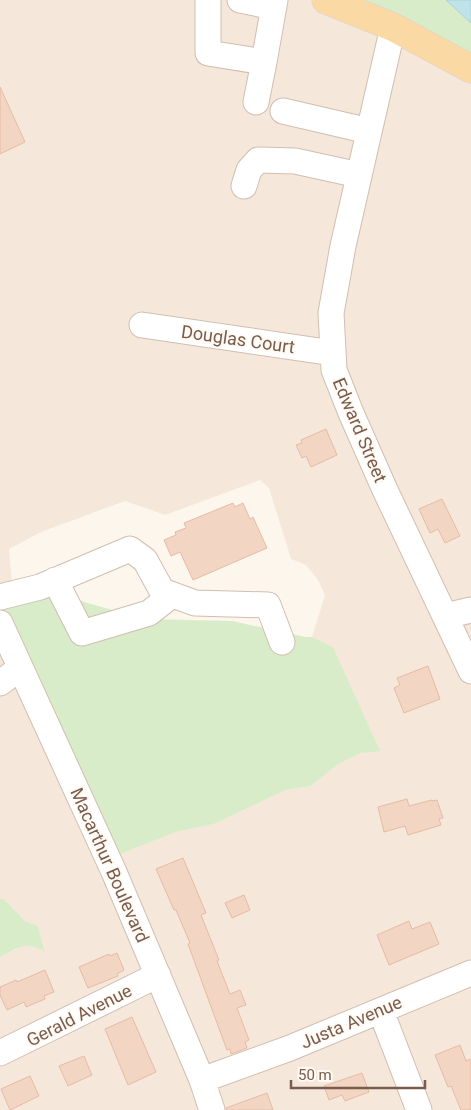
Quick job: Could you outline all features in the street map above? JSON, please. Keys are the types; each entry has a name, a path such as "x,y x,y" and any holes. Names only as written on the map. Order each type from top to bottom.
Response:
{"main road":[{"path":"326,0 393,27 471,69"}],"street":[{"path":"208,0 208,53 264,62"},
{"path":"240,0 274,3 256,102"},
{"name":"Edward Street","path":"393,27 343,246 330,314 334,370 350,413 385,490 471,671"},
{"path":"283,111 369,131"},
{"path":"244,186 249,170 258,160 295,161 359,174"},
{"name":"Douglas Court","path":"142,325 333,353"},
{"path":"0,597 40,587 130,549 145,560 162,591 195,603 268,605 282,642"},
{"path":"55,580 82,633 149,614 172,595"},
{"path":"446,616 471,610"},
{"name":"Macarthur Boulevard","path":"0,623 114,872 202,1080 212,1110"},
{"path":"0,683 20,668"},
{"name":"Justa Avenue","path":"202,1080 290,1048 471,973"},
{"name":"Gerald Avenue","path":"0,1053 158,975"},
{"path":"381,1010 419,1110"}],"shaded area":[{"path":"0,0 325,0 471,72 471,1110 0,1110 0,957 22,946 33,944 45,951 38,926 25,921 4,899 0,899 0,626 108,859 176,832 214,824 286,790 311,786 337,765 361,753 333,647 312,637 325,595 318,580 306,565 291,559 269,488 260,480 165,515 125,501 41,532 9,549 13,597 0,601"}],"green space":[{"path":"325,0 446,0 471,23 471,72"},
{"path":"63,596 144,619 232,621 312,637 333,647 380,751 361,753 337,765 311,786 286,790 214,824 176,832 108,859 0,626 0,601 13,597"},
{"path":"0,899 4,899 25,921 38,926 45,952 32,946 22,946 0,957"}],"water":[{"path":"446,0 471,0 471,23"}],"building":[{"path":"0,87 25,142 0,154"},
{"path":"326,429 337,455 311,467 306,456 302,458 296,445 302,443 301,440"},
{"path":"442,499 460,536 445,543 438,529 430,533 419,509"},
{"path":"233,503 235,507 243,503 250,519 253,517 267,548 193,580 180,552 171,556 164,540 176,535 175,532 186,528 184,523"},
{"path":"428,666 440,699 404,713 394,688 400,685 397,678"},
{"path":"407,799 409,806 437,800 443,818 439,819 441,825 408,835 405,826 384,832 378,807"},
{"path":"183,858 206,913 201,915 230,994 240,990 246,1005 237,1008 249,1040 245,1042 247,1048 231,1054 230,1049 227,1050 217,1023 188,944 190,943 156,869"},
{"path":"244,895 250,910 232,918 225,903"},
{"path":"409,921 412,929 430,922 439,944 389,965 377,935"},
{"path":"117,953 124,970 117,974 118,976 88,988 79,967 109,954 110,956"},
{"path":"45,970 54,992 44,996 45,999 26,1007 24,1002 7,1010 0,995 0,987"},
{"path":"132,1017 156,1072 128,1085 105,1029"},
{"path":"460,1045 466,1061 471,1059 471,1110 461,1110 451,1086 448,1087 435,1055"},
{"path":"84,1056 92,1075 68,1086 59,1066"},
{"path":"362,1073 369,1092 345,1101 342,1095 329,1100 324,1086"},
{"path":"30,1076 39,1096 10,1110 1,1089"},
{"path":"267,1093 273,1110 227,1110 226,1108"}]}
